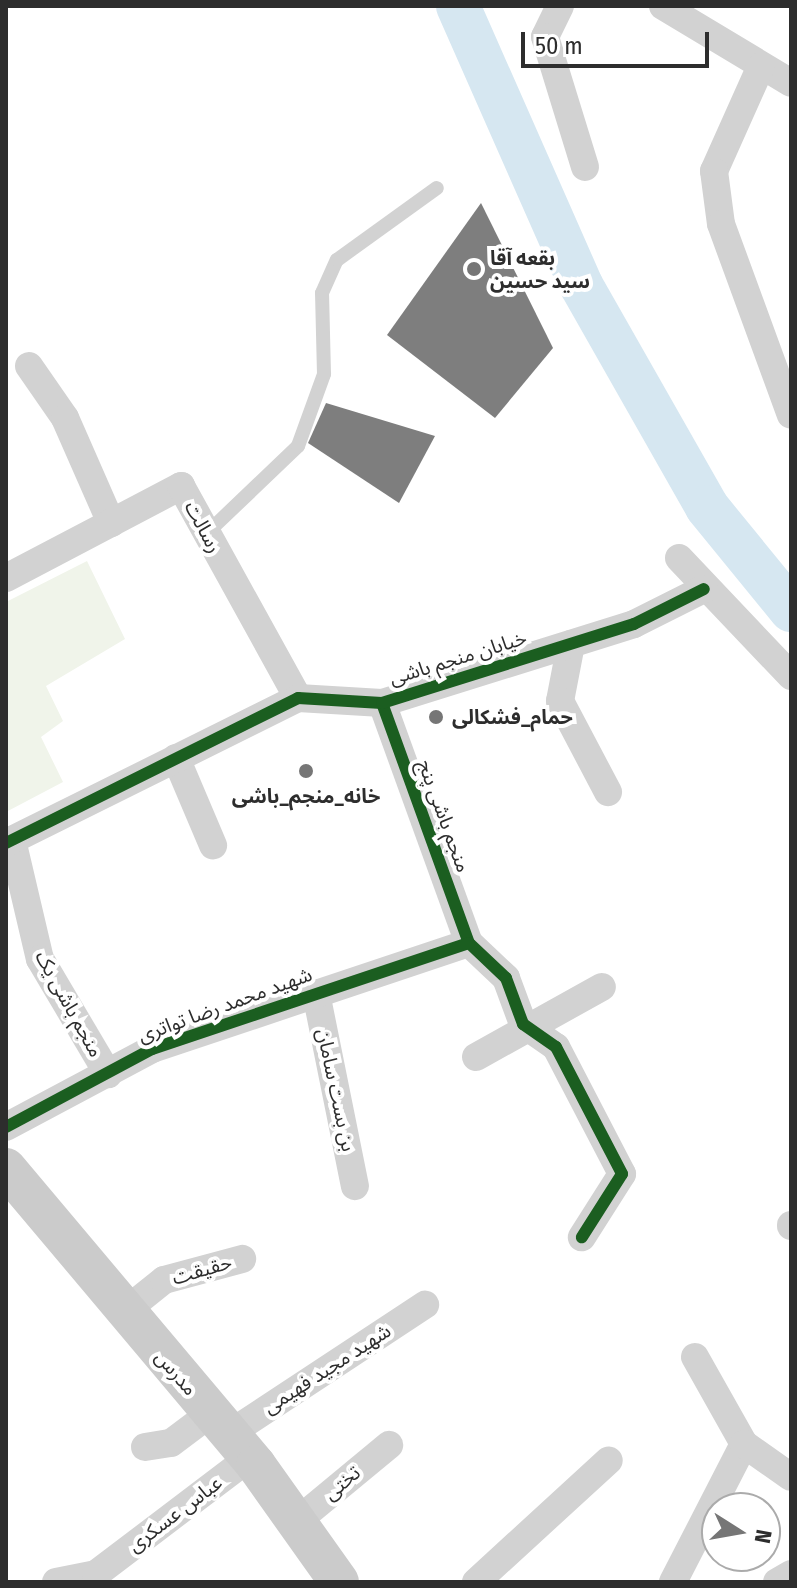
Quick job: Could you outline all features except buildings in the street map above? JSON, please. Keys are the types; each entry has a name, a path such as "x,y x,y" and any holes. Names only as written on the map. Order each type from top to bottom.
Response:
{"main road":[{"name":"مدرس","path":"6,1168 229,1435 339,1582"}],"street":[{"path":"560,6 545,37 585,167"},
{"path":"663,6 791,83"},
{"path":"761,66 714,171 721,224 791,415"},
{"path":"29,366 65,418 111,523"},
{"name":"رسالت","path":"6,578 181,486 205,535 298,698"},
{"path":"679,558 704,589 791,676"},
{"name":"خیابان منجم باشی","path":"9,841 298,698 382,703 634,624 704,589"},
{"path":"571,644 560,701 608,792"},
{"name":"منجم باشی پنج","path":"382,703 469,943"},
{"path":"176,758 213,845"},
{"name":"منجم باشی یک","path":"9,841 40,959 108,1074"},
{"path":"469,943 506,978 530,1029 556,1047 622,1174 582,1237"},
{"name":"شهید محمد رضا تواتری","path":"6,1127 152,1049 469,943"},
{"path":"476,1057 602,987"},
{"name":"بن بست سامان","path":"316,993 355,1186"},
{"name":"حقیقت","path":"124,1312 164,1280 242,1259"},
{"name":"شهید مجید فهیمی","path":"229,1435 425,1305"},
{"path":"695,1357 744,1444 791,1477"},
{"path":"145,1447 229,1435"},
{"name":"عباس عسکری","path":"56,1582 96,1574 229,1435"},
{"path":"673,1582 744,1444"},
{"name":"تختی","path":"296,1522 389,1445"},
{"path":"476,1582 609,1460"},
{"path":"777,1582 791,1574"}],"lane":[{"path":"205,535 298,446 324,374 322,293 337,260 437,188"}],"shaded area":[{"path":"87,561 125,639 46,686 63,721 41,737 63,782 6,812 6,602"}],"waterway":[{"path":"458,6 581,285 707,507 791,610"}],"cycle path":[{"path":"6,843 298,698 382,703 634,624 704,589"},
{"path":"382,703 469,943 506,978 523,1024 556,1047 622,1174 582,1237"},
{"path":"6,1127 152,1049 469,943"}],"place":[{"name":"بقعه آقا سید حسین","path":"474,269"},
{"name":"حمام_فشکالی","path":"436,717"},
{"name":"خانه_منجم_باشی","path":"306,771"}]}
